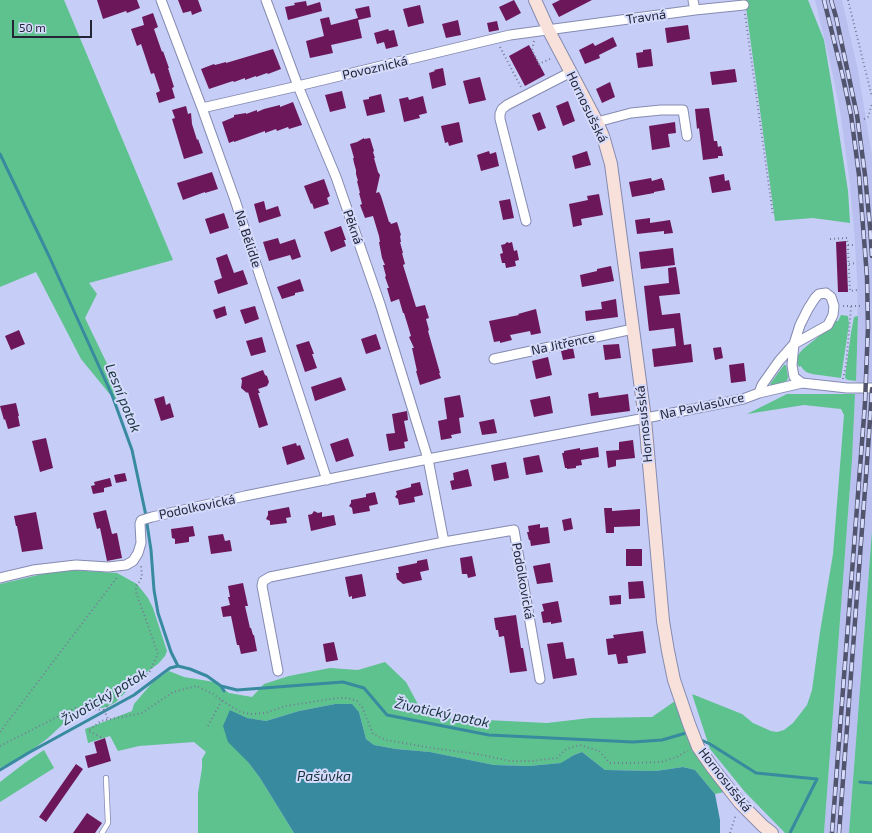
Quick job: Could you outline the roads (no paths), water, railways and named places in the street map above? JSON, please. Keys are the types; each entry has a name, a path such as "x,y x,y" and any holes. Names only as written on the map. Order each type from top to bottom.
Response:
{"street":[{"name":"Na Bělidle","path":"161,0 235,200 327,480"},
{"name":"Pěkná","path":"266,0 298,86 344,200 380,304 428,459"},
{"name":"Hornosušská","path":"535,0 561,54 597,122 612,164 645,419 663,621 674,680 689,724 699,747 712,767 740,803 772,833"},
{"path":"694,0 695,10"},
{"name":"Travná","path":"549,30 695,10 744,5"},
{"name":"Povoznická","path":"202,108 510,35 549,30"},
{"path":"526,221 500,114 502,109 507,105 571,72"},
{"path":"597,122 631,114 662,110 683,110 687,136"},
{"path":"759,393 762,385 779,361 794,344 828,325 833,315 834,306 831,298 826,293 819,294 815,298 800,325 794,344 792,365 794,376 802,383 847,388 872,388"},
{"name":"Na Jitřence","path":"494,359 633,328"},
{"name":"Na Pavlasůvce","path":"645,419 743,399 759,393 802,383"},
{"name":"Podolkovická","path":"0,578 33,570 76,565 108,567 126,566 136,558 140,549 140,524 142,520 152,517 428,459 645,419"},
{"path":"428,459 444,542"},
{"name":"Podolkovická","path":"278,671 262,586 263,581 270,577 444,542 514,530 540,679"}],"lane":[{"path":"102,833 108,824 106,778"}],"water":[{"name":"Pašůvka","path":"335,704 352,704 359,712 366,739 374,745 396,749 430,752 494,765 529,766 561,763 582,752 605,770 656,771 683,767 695,770 715,794 720,820 720,833 294,833 260,778 248,762 228,742 223,726 230,710 247,718 266,721 299,711"}],"waterway":[{"name":"Lesní potok","path":"0,154 49,256 112,395 132,450 145,511 158,613 171,652 178,666"},
{"name":"Životický potok","path":"0,770 134,695 170,668 178,666 207,676 221,686 237,690 343,682 364,688 387,715 489,735 633,742 662,740 686,733 689,734"},
{"name":"Životický potok","path":"221,686 224,691"},
{"name":"Životický potok","path":"699,739 710,744 756,773 817,779 790,833"},
{"name":"Životický potok","path":"860,782 872,783"}],"railway":[{"path":"824,0 851,115 859,175 867,277 868,327 865,403 832,833"},
{"path":"831,0 857,115 865,175 872,256"},
{"path":"839,833 872,389"}]}
